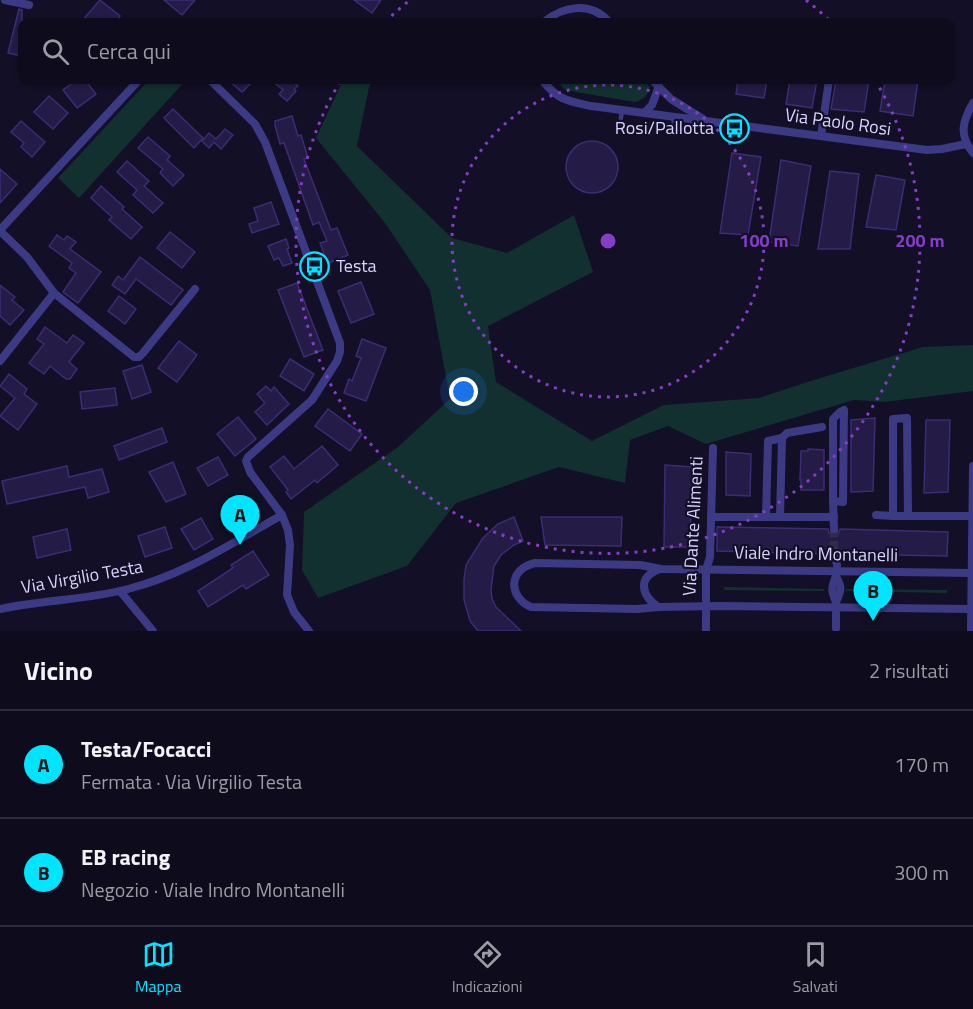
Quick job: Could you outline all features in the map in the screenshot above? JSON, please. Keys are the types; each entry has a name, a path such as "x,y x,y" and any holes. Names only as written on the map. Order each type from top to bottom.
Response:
{"street":[{"path":"5,0 29,5"},
{"path":"551,18 562,11 579,7 604,18"},
{"path":"135,84 0,230 27,257 54,293 133,356 137,357 143,353 195,289"},
{"path":"214,84 255,124 266,142 340,343 337,361 312,400 246,461 250,472 282,515 288,530 290,545 287,596 294,612 309,631"},
{"name":"Via Paolo Rosi","path":"546,84 564,100 591,106 927,150 966,144"},
{"path":"644,113 652,105 655,84"},
{"path":"656,84 671,99 706,121"},
{"path":"821,136 828,84"},
{"path":"973,103 967,115 963,134 966,144 973,153"},
{"path":"0,361 54,293"},
{"path":"833,501 843,502 844,410 833,419 832,465 833,501 834,517 834,529"},
{"path":"893,516 893,419 907,418 908,516"},
{"path":"766,517 768,441 782,438 787,433 822,427"},
{"path":"832,437 844,437"},
{"path":"780,517 782,438"},
{"name":"Via Dante Alimenti","path":"705,631 713,448"},
{"path":"832,465 843,465"},
{"path":"971,631 973,466"},
{"name":"Via Virgilio Testa","path":"0,609 120,591 154,582 200,562 282,515"},
{"path":"876,515 972,516"},
{"path":"711,517 834,517"},
{"path":"834,554 837,565"},
{"name":"Viale Indro Montanelli","path":"972,573 660,569 640,565 535,563 521,569 514,582 518,598 531,607 972,609"},
{"path":"658,607 649,600 644,587 649,575 660,569"},
{"path":"120,591 153,631"},
{"path":"836,613 836,628"}],"lane":[{"path":"620,125 622,110"},
{"path":"673,132 674,117"}],"green space":[{"path":"145,84 182,84 79,198 58,178"},
{"path":"341,84 371,84 357,146 452,238 507,253 574,215 593,272 488,326 496,382 592,441 664,405 759,398 923,347 973,345 973,391 884,402 854,400 706,444 668,426 630,440 625,483 559,467 456,503 407,566 318,598 302,570 304,512 398,447 450,399 430,290 385,223 316,138"},
{"path":"560,84 647,84 650,87 645,97 635,102 564,89"},
{"path":"724,587 824,589 824,591 724,590"},
{"path":"846,589 947,590 947,593 846,591"}],"building":[{"path":"100,0 120,16 119,18 84,18"},
{"path":"164,0 195,0 182,15"},
{"path":"354,0 381,0 372,13"},
{"path":"19,9 22,10 22,18 18,18 18,55 8,53"},
{"path":"71,84 88,84 96,94 77,108 63,90"},
{"path":"233,84 250,84 242,92"},
{"path":"276,84 298,86 287,101 279,94 283,90"},
{"path":"737,84 766,84 764,98 736,94"},
{"path":"789,84 816,84 812,108 786,104"},
{"path":"835,84 868,84 864,112 831,109"},
{"path":"884,84 917,84 913,116 880,111"},
{"path":"49,96 68,113 53,129 34,112"},
{"path":"173,109 203,138 194,148 164,118"},
{"path":"292,116 308,158 304,159 331,230 337,228 348,255 328,263 320,243 327,241 319,222 313,225 284,143 280,144 275,125 275,121"},
{"path":"21,121 45,142 32,157 21,147 24,143 11,132"},
{"path":"225,129 233,135 221,149 214,142 209,148 202,141 209,133 216,139"},
{"path":"148,137 170,156 167,160 184,175 173,186 160,173 163,169 138,148"},
{"path":"592,141 602,143 610,149 616,157 618,167 616,177 610,185 602,191 592,193 582,191 574,185 568,177 566,167 568,157 574,149 582,143"},
{"path":"732,153 761,157 748,235 720,233"},
{"path":"781,160 811,166 798,246 769,242"},
{"path":"127,161 149,181 144,186 163,203 153,213 133,195 137,190 117,172"},
{"path":"0,169 17,184 0,203"},
{"path":"830,171 859,174 850,249 818,249"},
{"path":"876,175 905,180 896,230 866,227"},
{"path":"101,186 142,227 131,239 109,220 112,217 91,198"},
{"path":"271,202 279,224 252,233 249,224 258,221 254,208"},
{"path":"170,232 195,252 182,268 157,248"},
{"path":"57,235 64,240 67,236 76,242 70,249 101,272 78,303 63,292 76,273 69,268 72,263 49,246"},
{"path":"286,239 292,263 283,266 279,258 274,260 268,246"},
{"path":"140,257 183,290 171,305 136,279 125,294 112,285 118,276 123,280"},
{"path":"361,282 374,314 351,323 338,291"},
{"path":"297,283 323,350 304,357 278,290"},
{"path":"0,285 15,297 12,300 24,310 10,325 0,316"},
{"path":"119,296 136,309 125,324 108,311"},
{"path":"45,327 67,343 73,335 84,343 69,362 77,369 70,379 66,379 50,366 44,374 29,363 44,344 37,339"},
{"path":"362,339 386,348 366,401 344,393 349,379 352,381 361,358 356,356"},
{"path":"179,341 197,355 177,382 158,368"},
{"path":"290,359 314,374 304,391 280,376"},
{"path":"142,365 151,392 132,399 123,371"},
{"path":"9,374 27,389 24,394 37,404 18,430 0,416 15,398 0,386"},
{"path":"266,386 271,391 274,387 289,404 267,425 255,412 265,403 257,394"},
{"path":"115,388 117,405 82,409 80,392"},
{"path":"328,409 362,434 350,451 315,426"},
{"path":"238,417 256,439 235,456 217,434"},
{"path":"875,418 873,491 851,492 851,420"},
{"path":"926,420 950,420 948,492 924,493"},
{"path":"162,428 167,442 119,460 114,446"},
{"path":"322,446 338,465 317,483 315,480 291,499 286,492 288,490 270,467 284,456 294,469"},
{"path":"808,449 824,450 824,490 801,490 801,451 808,451"},
{"path":"726,452 751,454 750,496 726,495"},
{"path":"218,457 228,475 208,486 197,468"},
{"path":"173,462 186,494 166,502 149,472"},
{"path":"665,465 692,467 690,547 664,547"},
{"path":"67,466 69,477 102,469 109,492 88,498 85,487 7,504 2,481"},
{"path":"514,517 523,541 501,555 494,566 491,590 496,607 521,631 478,631 470,621 464,600 466,565 483,538 498,524"},
{"path":"541,517 622,517 621,546 545,545"},
{"path":"201,518 213,539 194,550 181,529"},
{"path":"165,527 172,548 145,557 138,536"},
{"path":"717,527 828,529 829,533 834,535 838,534 840,529 948,532 947,556 841,554 835,548 830,549 828,554 717,551"},
{"path":"67,529 71,550 37,558 33,537"},
{"path":"253,551 269,575 246,589 243,585 208,607 198,591 233,568 231,565"}],"tunnel":[{"path":"834,529 834,554"}],"place":[{"name":"Rosi/Pallotta","path":"735,128"},
{"name":"Testa","path":"315,266"},
{"name":"Testa/Focacci","path":"240,545"},
{"name":"EB racing","path":"873,621"}]}
